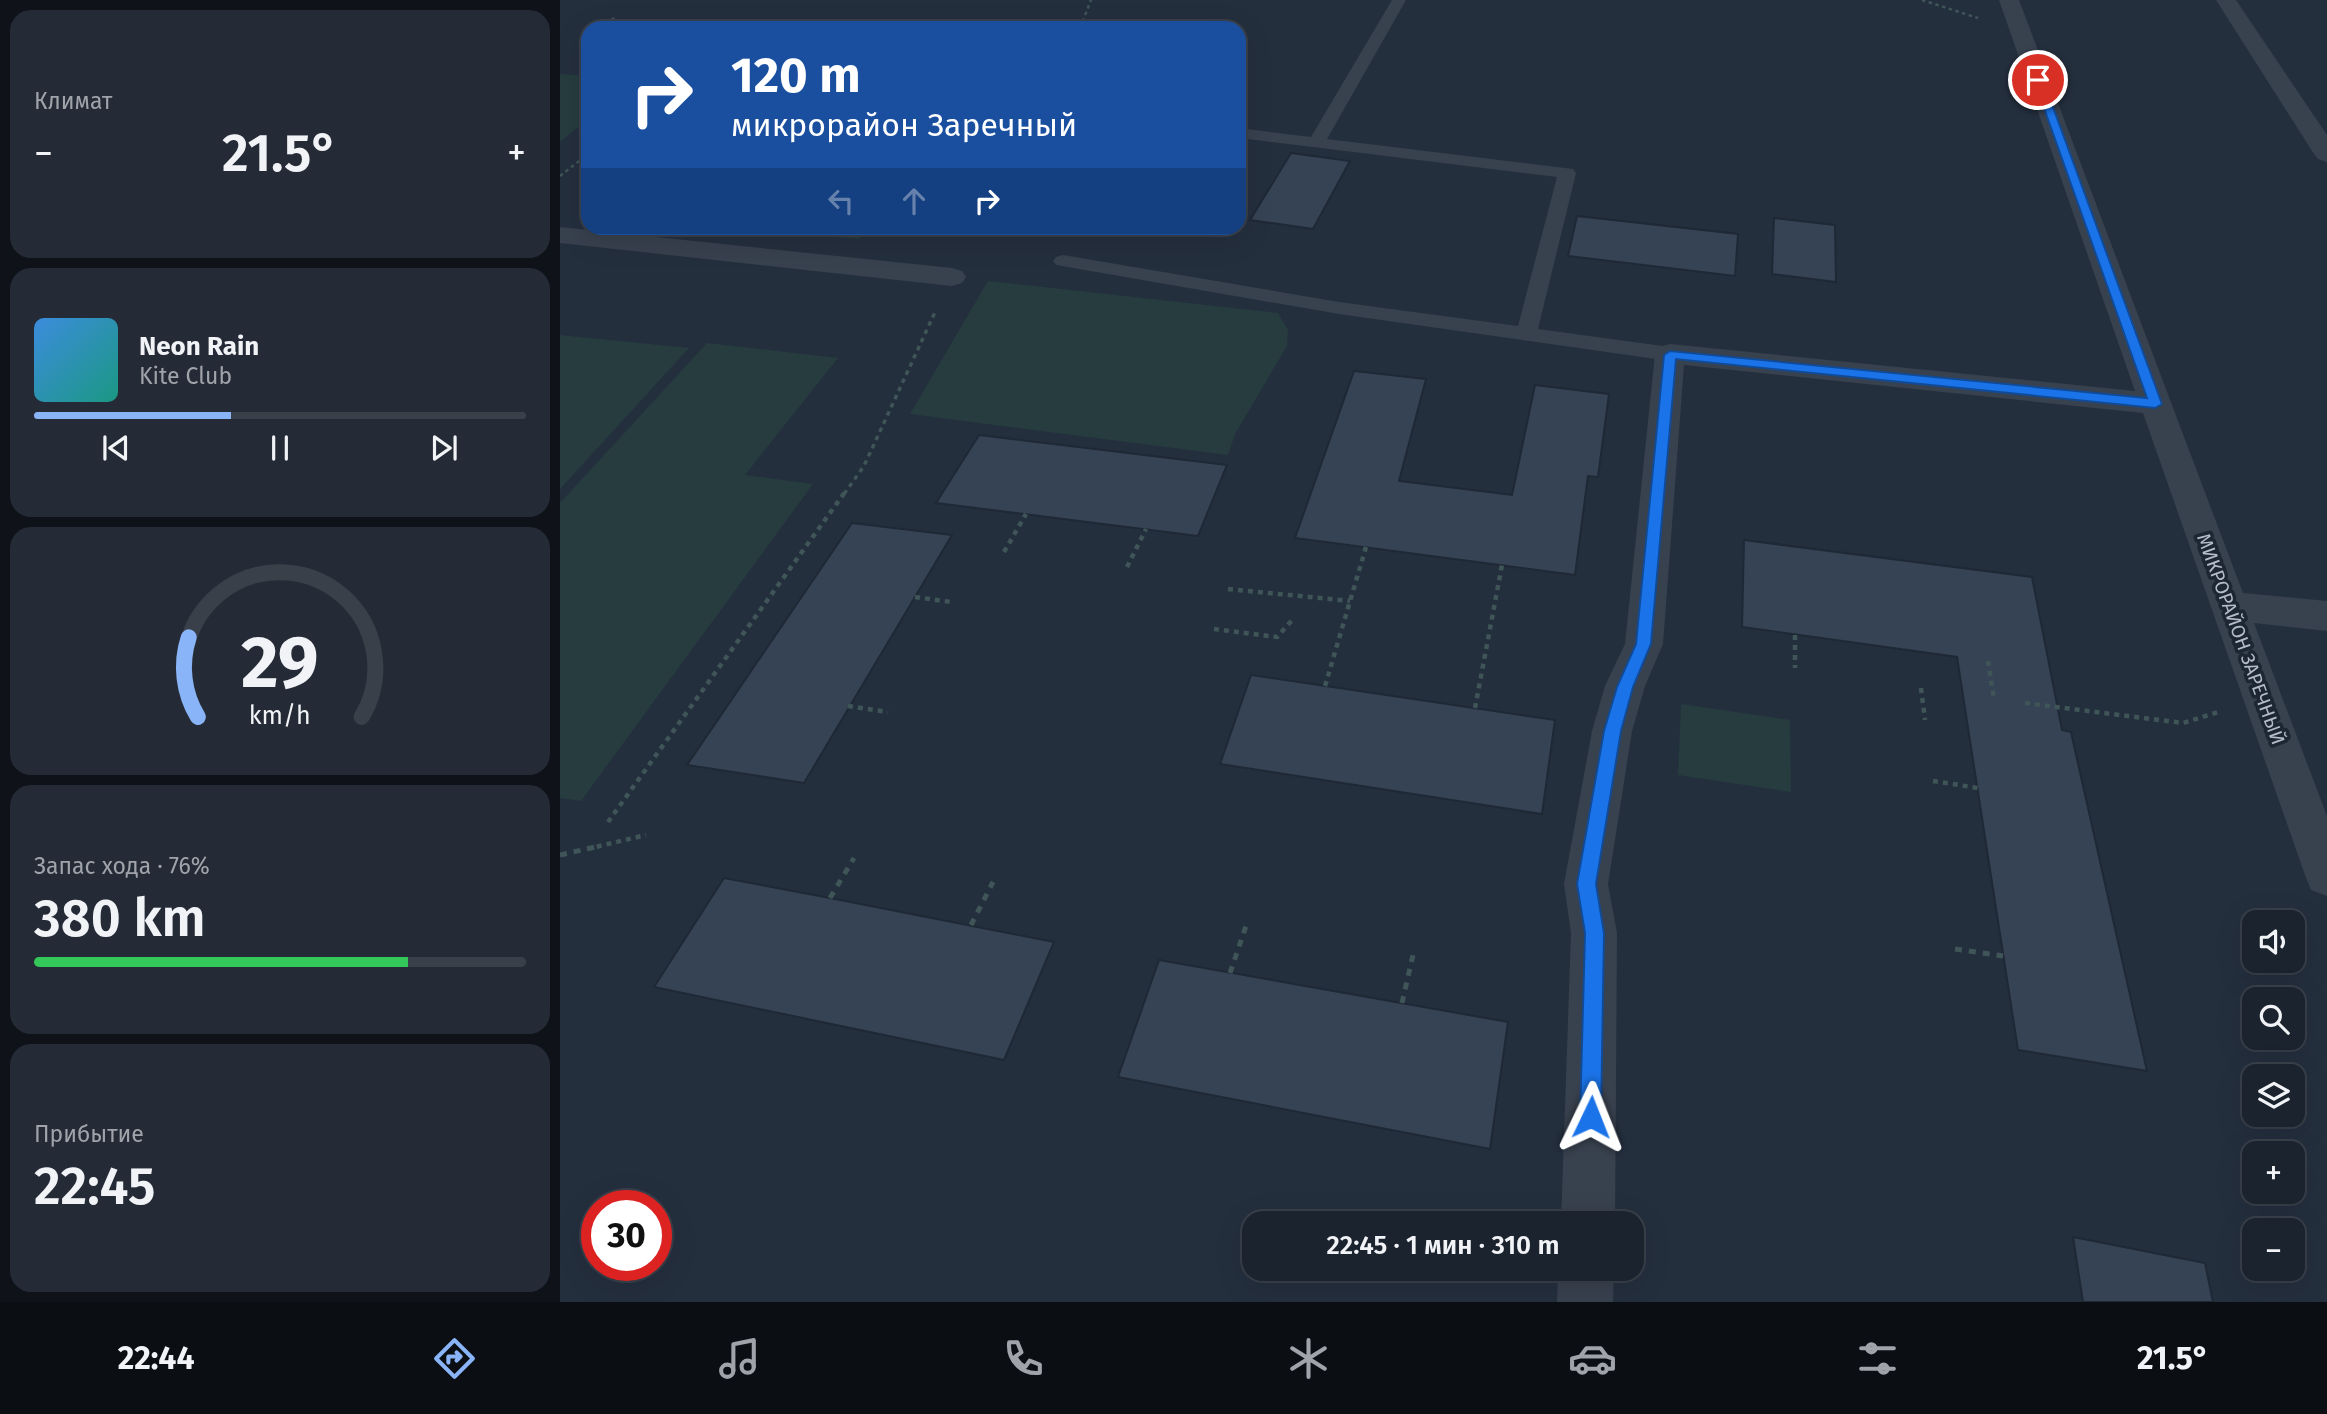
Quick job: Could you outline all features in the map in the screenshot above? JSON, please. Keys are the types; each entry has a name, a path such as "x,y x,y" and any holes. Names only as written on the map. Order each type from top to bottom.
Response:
{"street":[{"name":"МИКРОРАЙОН ЗАРЕЧНЫЙ","path":"2010,0 2327,875"},
{"path":"2226,0 2327,154"},
{"path":"560,235 952,277"},
{"path":"1588,1211 1594,933 1586,884 1612,731 1625,687 1643,644 1670,355 2155,404"},
{"path":"2229,606 2327,616"},
{"path":"1585,1302 1586,1281"}],"lane":[{"path":"1317,143 1399,0"},
{"path":"1246,134 1567,173 1526,335"},
{"path":"1063,261 1339,308 1670,355"}],"path":[{"path":"1083,21 1091,0"},
{"path":"1922,0 2020,31"},
{"path":"610,21 617,16"},
{"path":"560,176 581,160"},
{"path":"608,822 864,466 910,362 952,277"},
{"path":"1004,552 1026,514"},
{"path":"1127,568 1146,529"},
{"path":"1325,686 1366,547"},
{"path":"1475,708 1502,565"},
{"path":"1228,589 1350,601"},
{"path":"915,597 951,602"},
{"path":"1214,629 1278,637 1294,618"},
{"path":"1795,635 1795,668"},
{"path":"1988,662 1994,698"},
{"path":"1921,688 1925,720"},
{"path":"2025,703 2183,723 2263,698"},
{"path":"848,706 888,712"},
{"path":"1933,781 1978,788"},
{"path":"560,855 646,835"},
{"path":"830,898 854,858"},
{"path":"971,925 993,882"},
{"path":"1230,972 1246,926"},
{"path":"1955,949 2003,956"},
{"path":"1402,1003 1413,954"}],"green space":[{"path":"560,74 581,76 581,125 560,142"},
{"path":"813,235 863,235 859,239"},
{"path":"988,281 1278,313 1288,330 1287,346 1235,434 1228,455 910,414"},
{"path":"560,335 689,348 560,489"},
{"path":"707,343 838,358 745,475 813,484 581,801 560,798 560,503"},
{"path":"1681,704 1790,720 1791,792 1678,775"}],"building":[{"path":"1291,153 1350,161 1313,229 1250,220"},
{"path":"1577,216 1738,234 1735,276 1568,256"},
{"path":"1774,218 1835,225 1836,282 1772,274"},
{"path":"1354,371 1426,379 1399,481 1512,495 1535,385 1609,394 1598,477 1588,476 1575,575 1295,538"},
{"path":"979,435 1227,465 1198,536 936,503"},
{"path":"852,523 952,535 804,783 687,765"},
{"path":"1744,540 2032,577 2062,730 2071,732 2147,1071 2018,1050 1957,657 1742,627"},
{"path":"1251,675 1555,720 1542,814 1220,764"},
{"path":"724,878 1054,942 1004,1060 654,987"},
{"path":"1159,960 1508,1022 1490,1149 1118,1077"},
{"path":"2073,1237 2205,1263 2213,1302 2083,1302"}],"route":[{"path":"1591,1117 1594,933 1586,884 1612,731 1625,687 1643,644 1670,355 2155,404 2038,80"}]}
